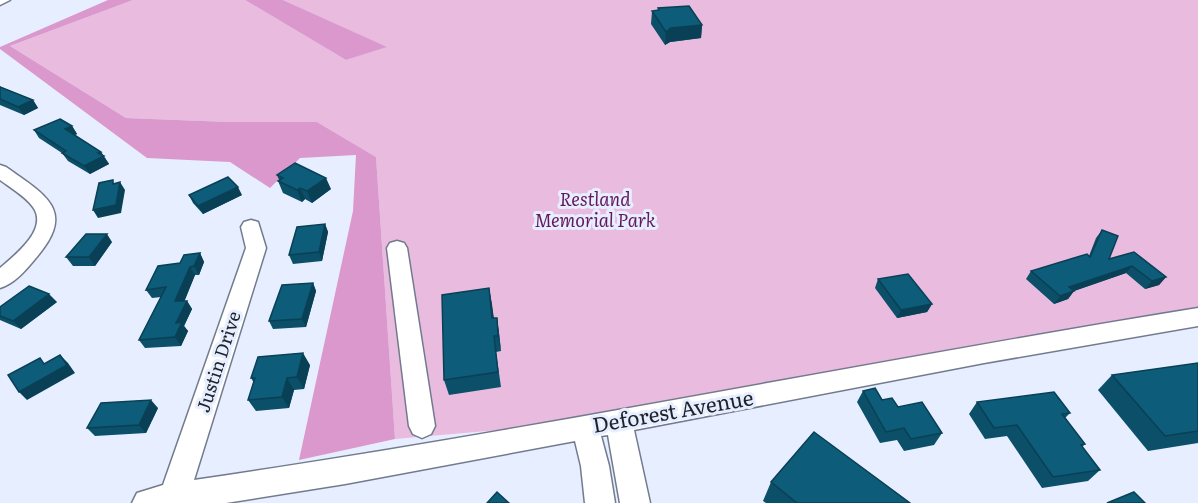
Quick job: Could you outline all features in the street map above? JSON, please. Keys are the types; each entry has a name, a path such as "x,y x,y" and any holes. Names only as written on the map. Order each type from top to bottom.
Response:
{"street":[{"path":"0,171 41,203 46,211 47,221 33,248 0,280"},
{"name":"Justin Drive","path":"174,496 256,248 250,227"},
{"path":"397,248 422,426"},
{"name":"Deforest Avenue","path":"147,503 174,496 342,472 840,379 1194,321"},
{"path":"619,422 635,503"},
{"path":"585,428 595,466 600,503"}],"green space":[{"name":"Restland Memorial Park","path":"133,0 245,0 346,60 386,47 283,0 1198,0 1198,320 636,418 395,439 376,157 317,122 228,122 126,118 10,46"}],"shaded area":[{"path":"108,0 133,0 10,46 126,118 228,122 317,122 376,157 395,439 299,460 353,211 356,155 300,158 270,188 230,162 147,158 0,49 0,47"},
{"path":"245,0 283,0 387,47 346,60"}],"building":[{"path":"689,6 702,25 671,28 666,32 652,11 659,10 658,8"},
{"path":"0,87 33,100 18,107 0,99"},
{"path":"60,119 72,126 65,129 104,156 84,166 62,153 66,151 34,130"},
{"path":"295,163 326,178 307,191 300,188 297,190 278,181 283,178 277,175"},
{"path":"228,177 238,187 198,206 189,195"},
{"path":"113,180 113,184 120,182 116,205 93,210 99,183"},
{"path":"325,224 319,252 289,255 297,227"},
{"path":"1102,230 1118,236 1109,259 1134,252 1166,277 1152,281 1132,266 1069,287 1074,291 1060,296 1031,271 1087,254 1090,257"},
{"path":"86,234 107,234 89,257 66,257"},
{"path":"200,253 194,266 190,267 175,301 187,301 176,323 182,322 175,337 139,340 166,287 146,290 158,266 180,263 184,255"},
{"path":"908,274 932,304 901,310 878,279"},
{"path":"313,283 302,319 269,321 282,285"},
{"path":"29,286 49,294 13,321 0,316 0,307"},
{"path":"489,288 492,318 497,318 498,336 494,336 498,372 444,380 442,295"},
{"path":"303,353 297,377 287,378 282,397 248,400 255,378 251,378 258,357"},
{"path":"60,355 67,365 19,392 8,375 40,358 44,364"},
{"path":"1198,363 1198,431 1165,436 1112,375"},
{"path":"875,388 882,400 892,398 898,407 922,402 942,433 911,439 904,428 886,432 863,391"},
{"path":"1054,392 1070,413 1062,414 1085,444 1081,445 1100,470 1053,477 1017,425 994,428 977,402"},
{"path":"151,400 139,425 87,428 101,403"},
{"path":"814,432 910,503 797,503 771,482"},
{"path":"497,492 509,503 487,503"},
{"path":"1134,492 1145,503 1107,503"}]}
